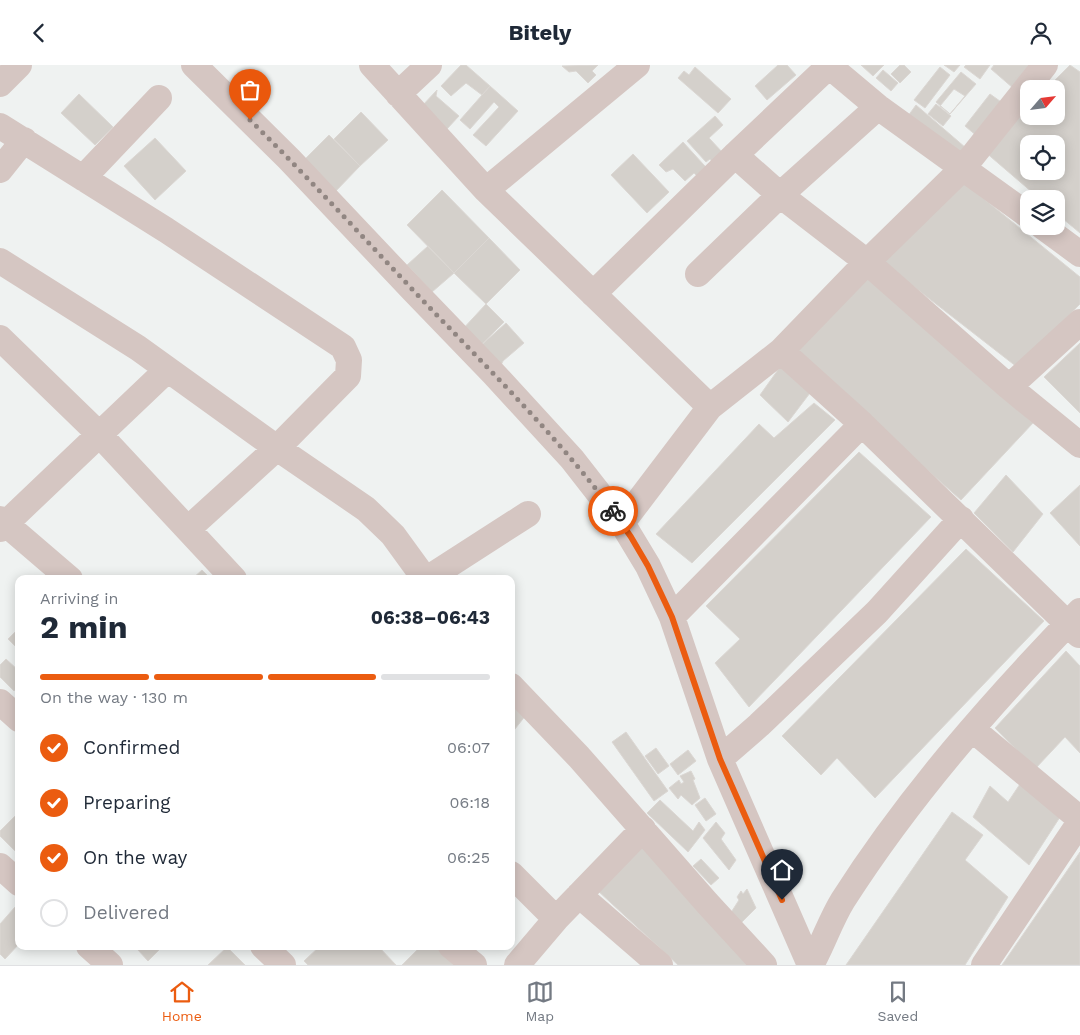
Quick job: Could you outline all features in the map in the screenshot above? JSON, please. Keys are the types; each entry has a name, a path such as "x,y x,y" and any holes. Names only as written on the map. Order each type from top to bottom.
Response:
{"street":[{"path":"0,83 19,65"},
{"path":"372,65 486,191 710,407"},
{"path":"398,95 429,65"},
{"path":"486,191 637,65"},
{"path":"593,294 828,65 878,107 1020,209"},
{"path":"622,523 710,407 781,351 867,262 963,168 1045,65"},
{"path":"199,67 493,373 572,459 622,523 648,566 672,617 720,759 812,963"},
{"path":"83,177 159,98"},
{"path":"698,274 780,195 878,107"},
{"path":"0,126 83,177 343,347 350,360 348,376 277,448 188,529"},
{"path":"0,170 24,140"},
{"path":"735,155 780,195 867,262 1009,387 1080,445"},
{"path":"1054,235 1080,254"},
{"path":"0,261 138,348 277,448 366,509 393,535 423,575"},
{"path":"1009,387 1080,322"},
{"path":"0,338 99,434 230,575"},
{"path":"781,351 1076,623 972,729 915,796 841,903 812,963"},
{"path":"65,575 2,524 167,370"},
{"path":"672,617 862,424"},
{"path":"432,575 528,514"},
{"path":"720,759 759,725 877,612 961,519"},
{"path":"515,690 579,757 764,965"},
{"path":"0,702 15,715"},
{"path":"972,729 1080,821 984,965"},
{"path":"517,965 556,919 643,829"},
{"path":"0,866 15,879"},
{"path":"515,877 556,919"},
{"path":"579,895 660,965"},
{"path":"93,950 110,965"},
{"path":"266,950 282,965"},
{"path":"457,950 474,965"}],"building":[{"path":"461,65 466,65 490,86 482,95 466,83 451,96 441,86"},
{"path":"598,65 592,71 596,75 588,83 576,71 569,72 562,66"},
{"path":"778,65 787,65 796,75 767,100 755,86"},
{"path":"861,65 884,65 873,76"},
{"path":"900,65 904,65 911,72 900,83 891,74"},
{"path":"944,65 960,65 954,72"},
{"path":"966,65 990,65 980,79 964,67"},
{"path":"994,65 1032,65 1013,88 991,69"},
{"path":"1070,65 1080,72 1080,233 1065,220 1065,190 1030,190 984,151 1020,115 1020,125 1065,125 1065,80 1055,80"},
{"path":"695,67 731,99 718,113 678,78 684,71 689,75"},
{"path":"940,67 950,75 925,108 914,100"},
{"path":"883,70 898,83 891,91 876,78"},
{"path":"961,72 976,84 950,114 936,102"},
{"path":"490,86 518,111 486,146 473,135 499,107 494,102 470,129 460,120"},
{"path":"954,89 965,96 950,114 940,106"},
{"path":"437,90 436,96 459,116 446,130 422,106"},
{"path":"79,94 113,127 95,145 61,113"},
{"path":"990,94 1004,104 978,137 965,126"},
{"path":"936,104 951,116 943,126 928,114"},
{"path":"916,105 966,148 958,159 908,116"},
{"path":"361,112 388,140 360,166 334,139"},
{"path":"715,116 723,125 709,138 723,153 713,163 710,159 706,162 687,141"},
{"path":"329,135 360,166 333,194 302,162"},
{"path":"155,138 186,171 155,200 124,166"},
{"path":"683,142 714,176 699,178 694,173 685,181 673,169 666,172 659,165"},
{"path":"633,154 669,192 647,213 611,175"},
{"path":"962,181 1020,228 1020,235 1028,235 1080,277 1080,304 1017,367 877,258"},
{"path":"442,190 489,238 454,273 407,225"},
{"path":"489,238 520,270 486,304 454,273"},
{"path":"428,246 454,273 432,292 407,265"},
{"path":"867,276 1033,423 961,500 790,348"},
{"path":"486,304 504,322 478,348 461,331"},
{"path":"506,323 524,343 503,361 498,371 478,348"},
{"path":"1080,343 1080,413 1044,377"},
{"path":"780,367 813,389 788,422 760,395"},
{"path":"814,403 835,420 692,563 656,534 759,424 774,438"},
{"path":"859,452 931,517 749,707 715,663 740,639 706,606"},
{"path":"1006,475 1043,514 1013,552 974,513"},
{"path":"1080,485 1080,546 1050,513"},
{"path":"966,549 1044,621 875,798 837,758 821,775 782,736"},
{"path":"202,570 207,575 196,575"},
{"path":"15,632 15,646 8,639"},
{"path":"1066,651 1080,666 1080,753 1065,737 1035,769 995,728"},
{"path":"6,659 15,667 14,691 0,677 0,665"},
{"path":"515,703 526,715 515,729"},
{"path":"626,732 668,791 654,801 612,742"},
{"path":"656,748 669,766 658,774 645,756"},
{"path":"688,750 696,761 678,775 670,764"},
{"path":"691,771 700,798 692,805 681,795 678,799 669,788 679,780 681,784 684,782 680,776"},
{"path":"1020,784 1062,814 1029,865 973,817 990,786 1008,802"},
{"path":"705,798 716,814 706,821 695,805"},
{"path":"660,800 693,831 699,822 705,830 688,852 647,813"},
{"path":"952,812 983,835 965,860 1008,897 965,965 846,965"},
{"path":"15,816 15,851 0,836 0,831"},
{"path":"716,822 725,833 721,839 736,860 729,870 703,838"},
{"path":"641,844 749,965 678,965 597,890"},
{"path":"1080,852 1080,965 1002,965"},
{"path":"701,859 719,878 711,885 693,866"},
{"path":"747,889 756,908 739,925 730,914 739,900 737,897 741,891 743,894"},
{"path":"15,907 15,948 5,959 0,954 0,924"},
{"path":"138,950 159,950 148,961"},
{"path":"224,950 230,950 245,965 208,965"},
{"path":"316,950 382,950 396,965 308,965 304,961"},
{"path":"417,950 442,950 456,965 402,965"}],"way so far":[{"path":"250,120 493,373 572,459 613,511"}],"route":[{"path":"613,511 648,566 672,617 720,759 782,900"}]}
